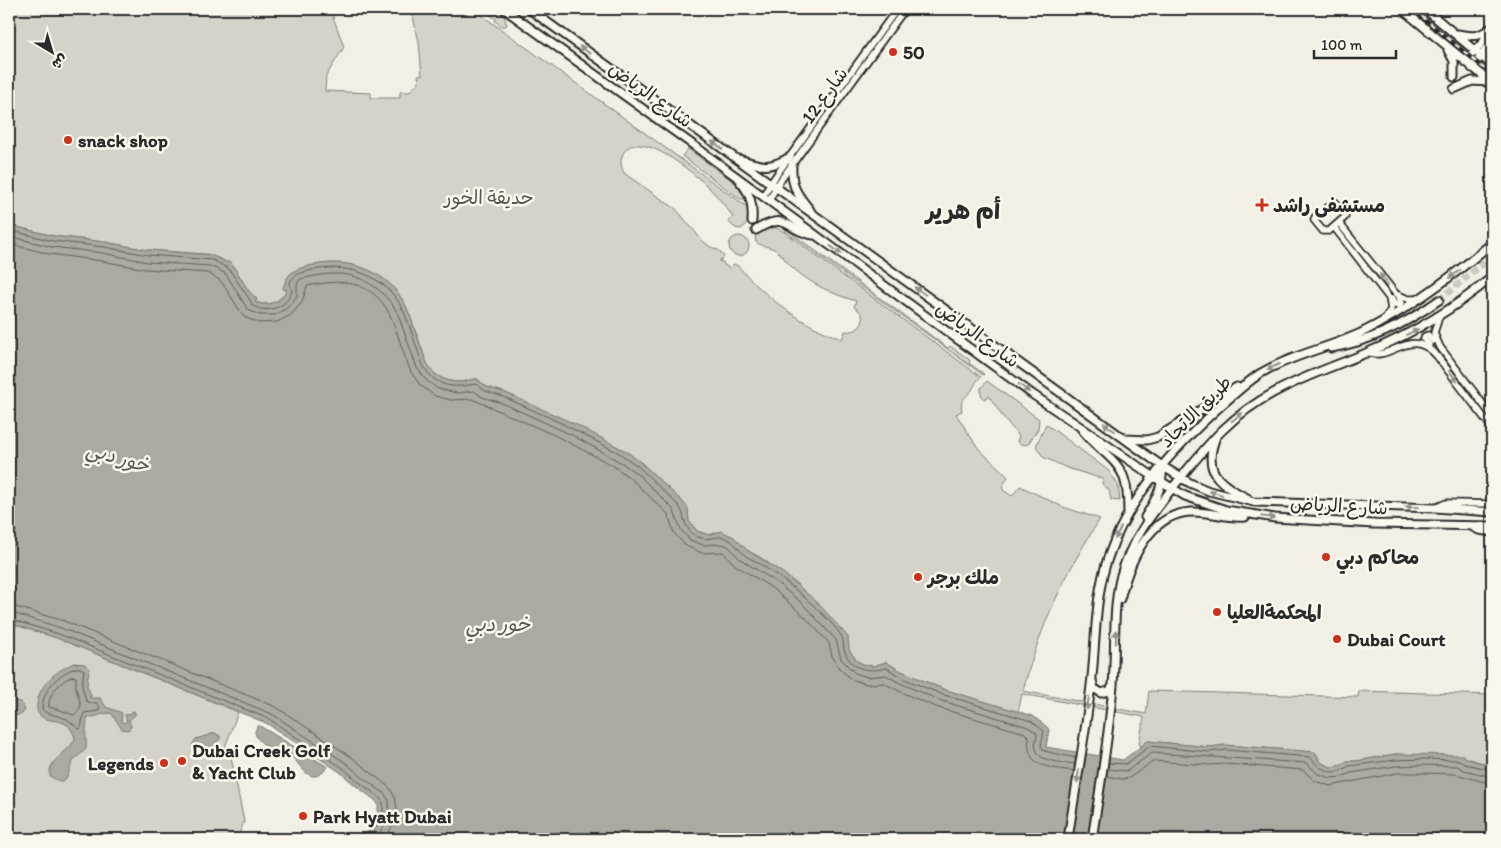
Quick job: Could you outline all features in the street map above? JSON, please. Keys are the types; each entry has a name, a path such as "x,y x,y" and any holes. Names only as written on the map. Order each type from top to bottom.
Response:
{"main road":[{"name":"شارع الرياض","path":"504,9 766,198 1032,394 1182,495 1205,504 1251,515 1374,524 1492,526"},
{"name":"شارع الرياض","path":"529,9 816,218 1180,478 1209,491 1254,502 1435,508 1492,512"},
{"path":"1402,9 1491,82"},
{"path":"1425,9 1492,65"},
{"path":"1455,33 1476,36 1492,27"},
{"path":"1472,68 1492,32"},
{"path":"1466,62 1492,42"},
{"path":"1445,46 1454,61 1454,78"},
{"path":"1454,89 1472,81 1491,82"},
{"path":"733,157 756,165 768,166 791,160 792,180 796,191 816,218"},
{"path":"734,175 746,189 750,198 752,221"},
{"path":"774,187 776,196 766,198 766,188 774,187"},
{"path":"756,230 768,223 779,221 787,223 804,233 816,235"},
{"name":"طريق الاتحاد","path":"1068,839 1092,679 1101,584 1108,555 1128,513 1162,466 1198,427 1248,381 1289,359 1359,333 1424,297 1492,243"},
{"name":"طريق الاتحاد","path":"1092,839 1113,686 1118,587 1131,549 1149,519 1180,478 1221,430 1243,412 1272,393 1297,381 1412,332 1439,317 1468,297 1492,277"},
{"path":"1318,349 1350,344 1378,334 1410,319 1439,300"},
{"path":"1126,439 1147,440 1158,437 1248,381"},
{"path":"1080,425 1092,442 1113,461 1124,477 1128,513"},
{"path":"1221,430 1213,444 1211,469 1227,488 1254,502"},
{"path":"1145,471 1152,467 1152,458"},
{"path":"1131,549 1134,535 1156,498 1162,482 1162,466"},
{"path":"1182,495 1183,487 1190,483"},
{"path":"1116,614 1136,555 1144,542 1163,522 1190,512 1228,517 1251,515"},
{"path":"1469,525 1479,530 1492,532"},
{"path":"1092,679 1094,688 1101,693 1109,691 1113,686"}],"street":[{"name":"شارع 12","path":"774,187 897,9"},
{"name":"شارع 12","path":"791,160 905,9"},
{"path":"1333,202 1338,204 1346,214 1345,218 1339,223 1329,231 1323,231 1314,220 1316,216 1333,202"},
{"path":"1339,223 1399,296 1401,303 1397,306 1390,296 1387,295"},
{"path":"1334,227 1387,295 1391,305 1386,318"},
{"path":"1399,296 1410,300 1424,297"},
{"path":"1439,317 1434,333 1440,348"},
{"path":"1492,416 1430,335 1426,335 1424,341 1492,428"},
{"path":"1368,352 1377,354 1402,346 1417,344 1426,346 1433,351"},
{"path":"1435,508 1446,503 1492,504"}],"green space":[{"name":"حديقة الخور","path":"9,9 330,9 344,47 326,76 325,91 371,93 371,98 400,98 400,92 409,92 419,82 418,75 422,75 419,42 411,9 473,9 750,209 746,224 741,229 737,229 728,221 733,217 715,194 696,176 662,152 638,145 628,147 622,156 621,165 625,174 676,209 701,239 709,246 720,251 724,257 719,261 730,268 734,264 738,266 773,300 812,326 842,339 845,331 856,330 860,327 863,319 859,310 854,307 856,301 830,292 815,284 793,268 777,251 756,242 755,236 759,231 770,226 781,230 981,377 962,401 962,411 956,414 978,448 1008,477 1002,487 1003,490 1012,496 1020,486 1063,507 1100,519 1075,560 1054,602 1029,668 1023,691 1146,714 1149,691 1358,697 1359,691 1492,695 1492,766 1464,757 1395,754 1347,761 1341,765 1331,767 1322,763 1315,752 1225,745 1210,747 1148,741 1141,746 1139,744 1144,717 1022,694 1018,712 943,689 901,671 886,662 873,666 857,661 849,650 848,641 797,584 763,559 747,550 730,535 721,532 709,535 697,531 689,521 687,508 682,502 642,463 622,449 561,418 506,393 487,387 477,379 453,382 441,378 434,373 426,361 405,305 395,290 376,274 353,265 341,263 305,267 296,270 289,276 284,286 287,290 281,298 265,304 255,302 257,299 249,292 235,268 221,259 206,254 148,250 105,242 54,236 9,225"},
{"path":"482,9 496,9 504,16 507,25 503,27 495,21 496,19"},
{"path":"688,149 738,185 741,192 745,195 744,199 740,199 682,156"},
{"path":"786,229 948,348 950,346 970,360 969,363 984,374 785,231"},
{"path":"739,236 746,239 749,246 746,253 739,256 732,253 729,246 732,239"},
{"path":"987,381 1039,419 1038,429 1028,444 1025,445 1017,441 1019,436 989,396 984,399 981,394 981,388"},
{"path":"1046,424 1109,471 1118,485 1120,501 1111,500 1109,490 1102,484 1103,479 1067,468 1043,457 1036,446"},
{"path":"9,623 57,638 238,712 225,747 231,757 244,822 237,839 9,839"}],"water":[{"name":"خور دبي","path":"9,225 54,236 105,242 148,250 211,255 230,262 249,291 257,299 255,302 265,304 274,303 281,298 287,290 283,289 287,278 294,271 302,268 327,263 341,263 367,269 389,283 406,306 426,361 434,373 441,378 453,382 477,379 487,387 506,393 577,425 629,453 682,501 688,508 689,521 697,531 709,535 721,531 734,537 747,550 783,573 817,602 848,637 849,650 857,661 873,666 886,662 901,671 943,689 1033,716 1049,730 1046,747 1123,760 1148,741 1210,747 1225,745 1315,752 1319,761 1331,767 1341,765 1347,761 1395,754 1463,755 1467,759 1492,766 1492,839 364,839 378,813 378,804 375,800 340,772 266,723 57,638 9,623"},
{"path":"74,663 85,664 89,668 87,686 91,695 90,698 100,698 106,707 122,713 121,721 124,723 127,721 125,715 131,714 132,711 135,712 135,715 129,720 131,727 128,730 122,729 111,713 87,717 86,749 74,760 67,777 61,781 50,776 50,770 55,760 69,748 75,738 72,730 67,725 42,717 37,711 37,703 40,692 47,681 62,669"},
{"path":"9,700 21,702 25,710 22,714 9,717"},
{"path":"258,725 328,767 316,776 310,775 287,752 269,747 261,742 255,732"},
{"path":"215,733 220,736 220,739 215,743 217,747 215,752 218,753 209,755 203,749 192,745 196,739"}],"tunnel":[{"path":"1439,300 1492,256"}],"railway":[{"path":"1413,9 1492,75"}],"place":[{"name":"50","path":"893,52"},
{"name":"snack shop","path":"68,140"},
{"name":"مستشفى راشد","path":"1262,205"},
{"name":"محاكم دبي","path":"1326,557"},
{"name":"ملك برجر","path":"918,577"},
{"name":"المحكمةالعليا","path":"1217,612"},
{"name":"Dubai Court","path":"1337,639"},
{"name":"Dubai Creek Golf & Yacht Club","path":"182,761"},
{"name":"Legends","path":"164,763"},
{"name":"Park Hyatt Dubai","path":"303,816"}],"district":[{"name":"أم هرير","path":"963,211"}]}
